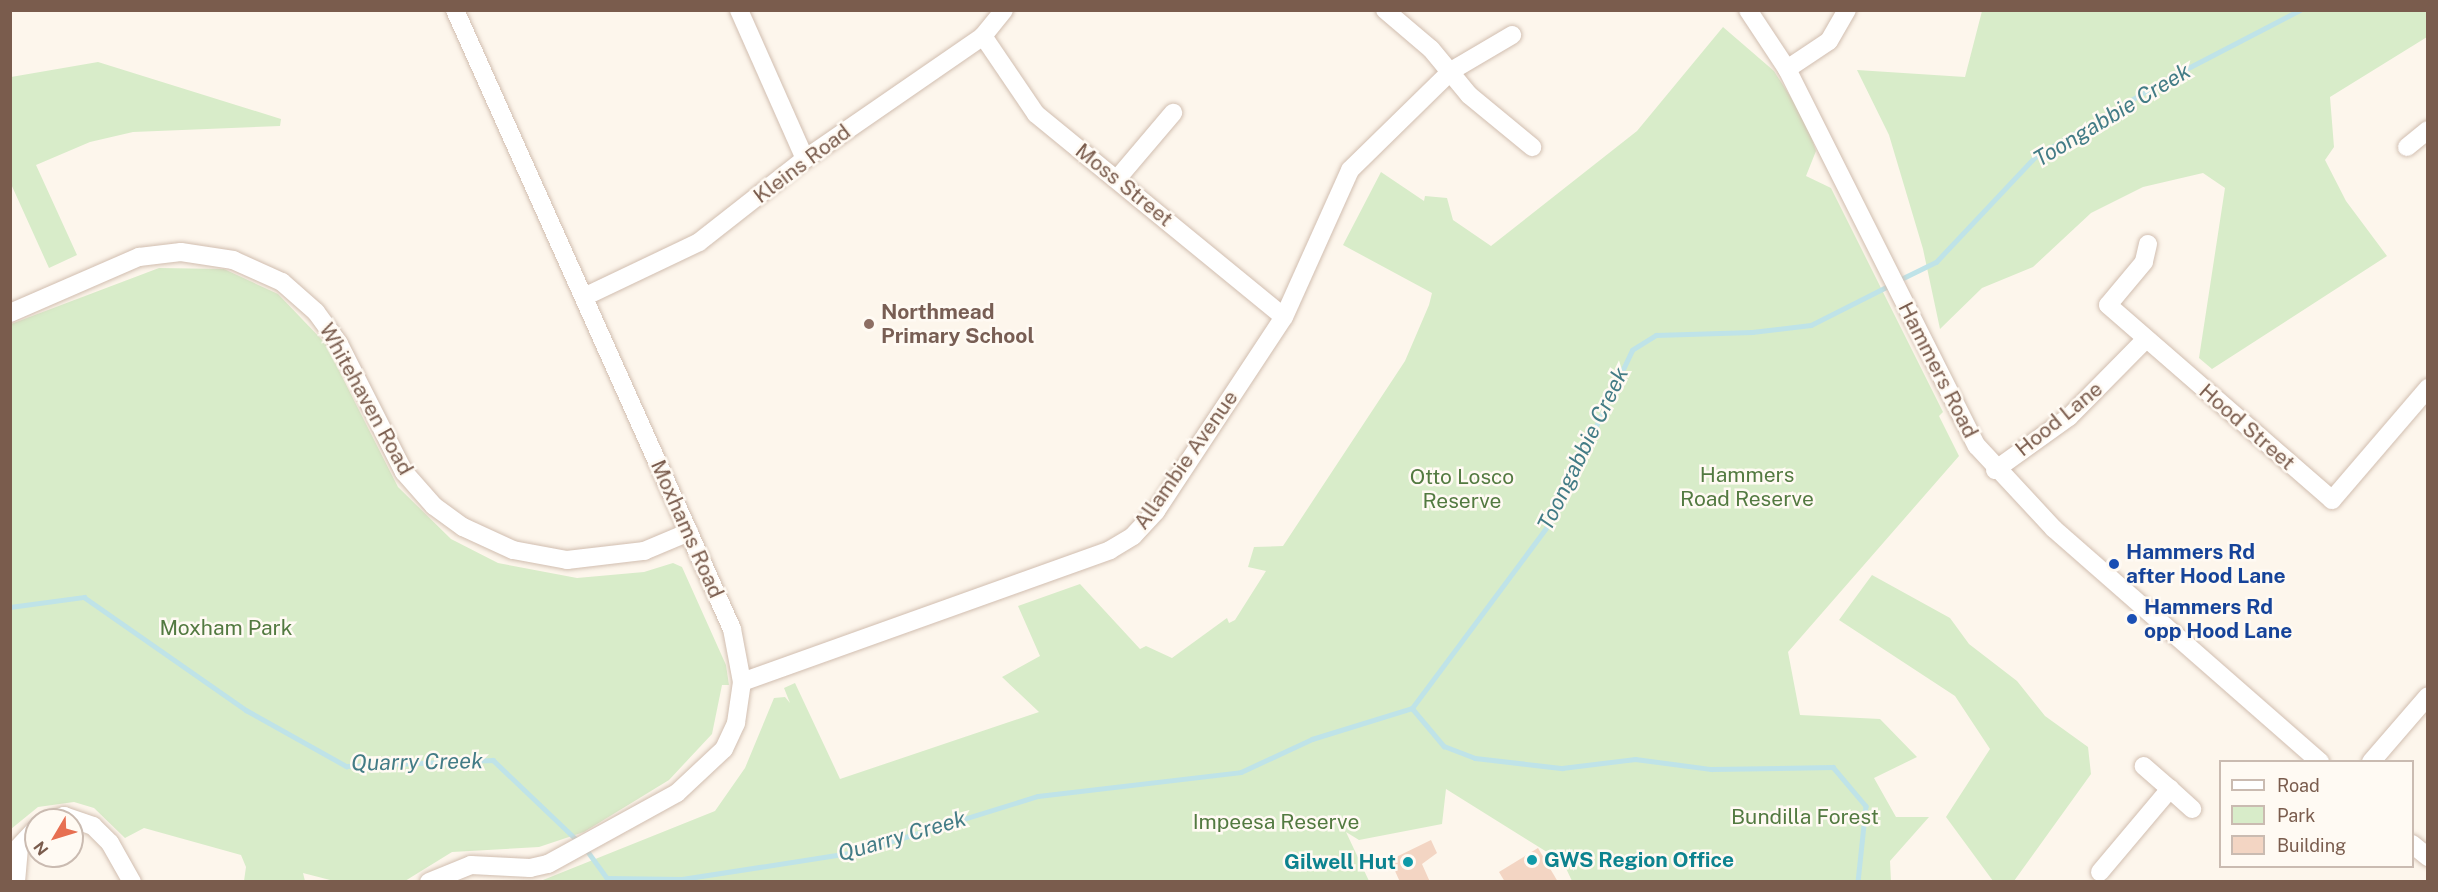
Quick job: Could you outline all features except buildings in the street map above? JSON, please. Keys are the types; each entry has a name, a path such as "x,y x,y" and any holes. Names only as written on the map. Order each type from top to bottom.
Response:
{"street":[{"name":"Moxhams Road","path":"429,882 471,865 530,868 557,860 677,793 717,757 736,723 742,682 736,638 585,296 455,10"},
{"path":"739,10 805,159"},
{"name":"Kleins Road","path":"585,296 699,242 805,159 983,36 1004,10"},
{"path":"1384,10 1450,72 1469,95 1532,147"},
{"name":"Hammers Road","path":"1748,10 1787,69 1965,429 1995,470 2054,529 2318,760"},
{"path":"1787,69 1828,41 1847,10"},
{"name":"Allambie Avenue","path":"742,682 1043,574 1133,536 1155,511 1284,317 1350,170 1450,72 1512,35"},
{"name":"Moss Street","path":"983,36 1036,114 1284,317"},
{"path":"1117,179 1173,113"},
{"path":"2407,147 2427,130"},
{"name":"Hood Street","path":"2148,244 2144,262 2108,305 2145,340 2332,500 2427,388"},
{"name":"Whitehaven Road","path":"10,314 138,257 196,253 242,263 282,282 316,312 342,350 404,472 434,506 463,527 513,550 567,561 644,551 689,532"},
{"name":"Hood Lane","path":"1995,470 2069,417 2145,340"},
{"path":"2373,760 2427,696"},
{"path":"2144,766 2192,809"},
{"path":"2100,872 2170,789"},
{"path":"84,823 93,826 110,843 132,882"},
{"path":"16,882 19,848 24,842"},
{"path":"2414,846 2427,857"}],"green space":[{"path":"1982,11 2427,11 2427,37 2330,97 2334,147 2325,160 2346,201 2387,256 2212,369 2199,358 2225,188 2203,173 2143,187 2091,213 2033,267 1982,288 1940,329 1923,249 1889,135 1857,70 1965,77"},
{"path":"1723,27 1774,71 1806,121 1816,151 1806,176 1831,188 1943,412 1939,416 1959,456 1788,652 1800,715 1880,719 1917,757 1874,778 1896,817 1929,817 1890,861 1891,881 1572,881 1563,862 1446,789 1442,824 1359,840 1346,832 1369,881 538,882 715,811 745,768 774,698 785,697 790,703 784,688 795,683 840,779 1039,712 1002,677 1040,656 1018,606 1080,584 1140,649 1146,646 1172,658 1227,618 1229,623 1235,620 1266,571 1248,567 1254,547 1283,546 1405,361 1429,305 1432,293 1343,245 1381,172 1424,201 1425,196 1447,198 1453,220 1491,246 1637,131"},
{"path":"98,62 281,119 280,126 133,132 90,142 36,165 77,255 49,268 11,184 11,77"},
{"name":"Moxham Park","path":"159,268 224,269 278,294 325,343 398,487 451,539 498,563 577,578 644,572 673,563 682,567 726,665 729,685 722,685 712,734 669,780 584,832 539,847 452,852 405,881 334,881 303,873 305,881 244,881 246,867 241,855 144,828 125,838 94,808 74,802 24,808 24,818 11,829 11,324"},
{"path":"1872,575 1950,618 1969,644 2017,681 2045,716 2088,747 2091,774 2014,881 1993,881 1946,817 1990,749 1955,696 1839,620"}],"waterway":[{"name":"Toongabbie Creek","path":"1899,280 1936,262 2035,157 2165,80 2300,10"},
{"name":"Toongabbie Creek","path":"1412,708 1550,523 1632,350 1656,335 1752,332 1811,325 1892,284"},
{"name":"Quarry Creek","path":"10,607 84,597 246,710 346,766 493,760 578,841"},
{"name":"Toongabbie Creek","path":"1412,708 1444,746 1475,758 1562,768 1635,759 1711,769 1833,767 1866,806 1858,882"},
{"name":"Quarry Creek","path":"586,849 607,878 682,879 857,852 1038,796 1241,772 1312,739 1412,708"}],"place":[{"name":"Northmead Primary School","path":"869,324"},
{"name":"Hammers Rd after Hood Lane","path":"2114,564"},
{"name":"Hammers Rd opp Hood Lane","path":"2132,619"},
{"name":"GWS Region Office","path":"1532,860"},
{"name":"Gilwell Hut","path":"1408,862"}],"park label":[{"name":"Hammers Road Reserve","path":"1747,487"},
{"name":"Otto Losco Reserve","path":"1462,489"},
{"name":"Bundilla Forest","path":"1805,817"},
{"name":"Impeesa Reserve","path":"1276,822"}]}
